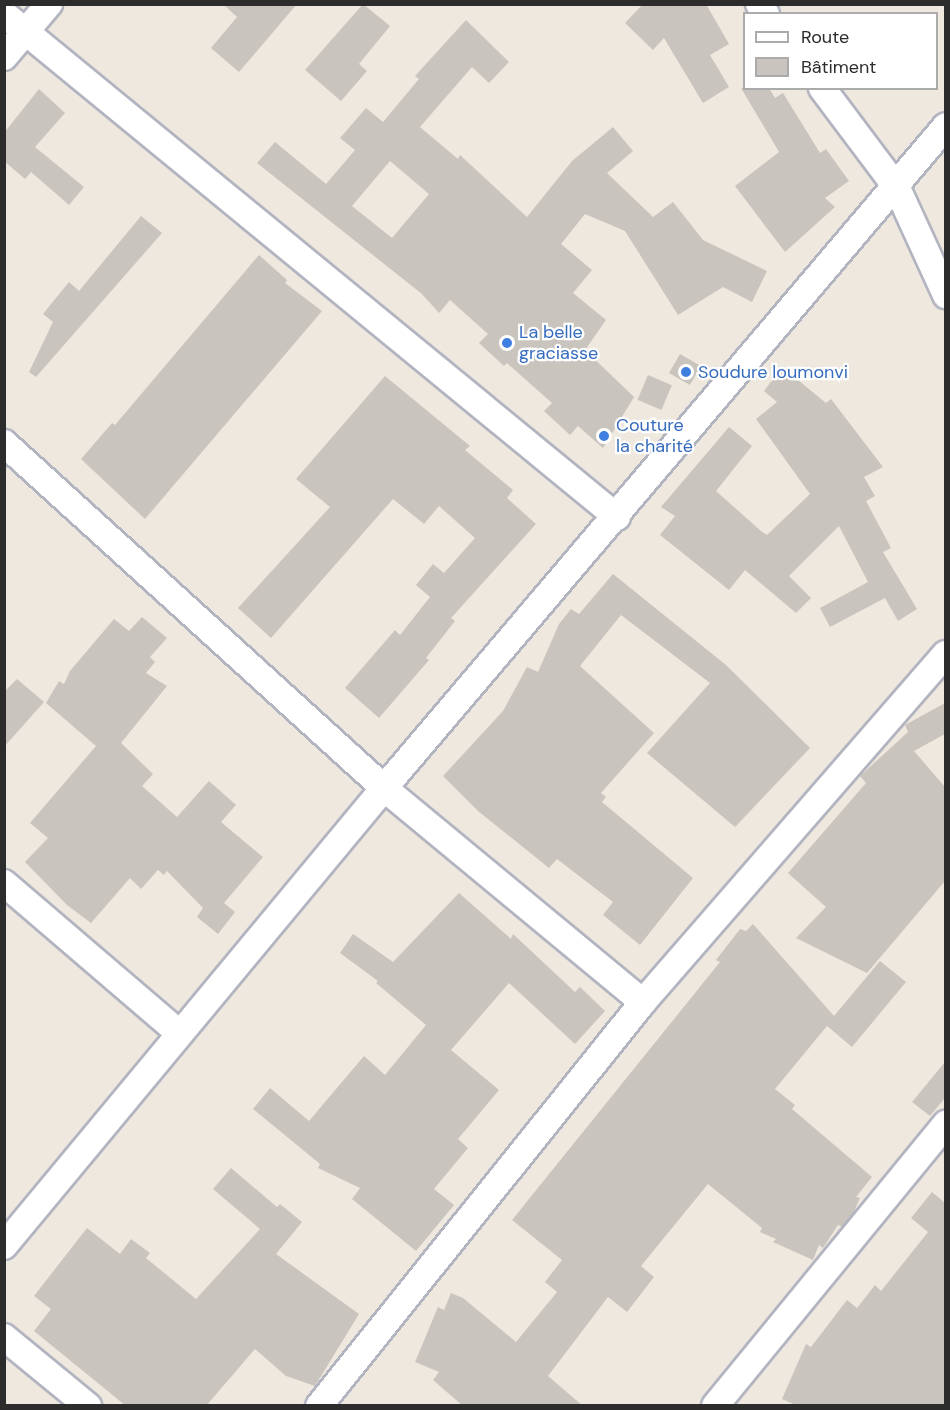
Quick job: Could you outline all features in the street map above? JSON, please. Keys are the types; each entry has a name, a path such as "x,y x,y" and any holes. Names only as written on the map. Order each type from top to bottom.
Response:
{"street":[{"path":"4,57 49,4"},
{"path":"4,14 25,34 617,517"},
{"path":"824,90 897,188 945,295"},
{"path":"4,1246 384,788 897,188 945,126"},
{"path":"4,443 384,788 643,1002"},
{"path":"319,1406 643,1002 945,654"},
{"path":"4,883 179,1034"},
{"path":"715,1406 945,1124"},
{"path":"4,1337 88,1406"}],"building":[{"path":"223,4 297,4 239,72 211,48 237,17"},
{"path":"363,4 390,26 359,64 367,71 341,101 305,70"},
{"path":"643,4 706,4 729,44 710,55 729,87 703,103 664,38 653,50 625,23"},
{"path":"466,20 509,62 489,83 472,67 420,127 458,159 460,155 527,217 572,161 613,127 633,151 607,173 653,217 673,202 703,240 767,271 752,302 723,287 678,315 625,231 585,214 561,244 592,270 573,293 606,320 585,350 634,397 603,448 578,426 570,435 544,411 552,403 507,363 504,366 479,343 488,334 450,300 439,313 422,294 257,163 275,142 326,184 355,150 340,138 366,108 383,122 419,79 415,76","holes":["390,161 429,194 392,238 352,206"]},
{"path":"741,88 743,90 770,90 775,98 783,93 820,153 826,149 849,181 825,198 835,207 785,252 735,186 779,152"},
{"path":"39,89 65,113 35,147 84,187 69,205 31,172 25,179 4,161 4,133"},
{"path":"141,216 162,233 36,377 29,372 53,322 43,314 69,282 79,291"},
{"path":"259,255 287,280 285,283 322,311 145,519 81,459 112,423 115,425"},
{"path":"680,354 701,366 690,385 669,373"},
{"path":"782,367 826,403 831,399 883,467 864,477 875,496 866,501 891,548 883,552 917,609 898,621 885,598 830,627 820,608 868,582 839,526 789,576 811,598 796,613 745,570 729,590 660,535 675,516 661,507 729,427 752,446 716,491 761,531 767,535 810,494 756,419 777,402 764,391"},
{"path":"648,375 672,385 661,410 637,400"},
{"path":"385,376 470,446 465,450 513,490 507,498 536,524 451,618 455,621 426,658 429,660 379,718 345,688 395,630 400,635 430,597 416,585 433,564 444,573 475,538 439,506 424,524 393,499 271,638 238,608 330,507 296,479"},
{"path":"613,574 726,665 810,748 735,827 647,753 710,683 621,615 580,666 654,733 601,793 606,797 602,802 693,878 640,945 603,915 613,902 557,859 549,868 478,811 443,776 503,711 527,667 538,672 559,624 571,609 579,614"},
{"path":"142,617 167,638 150,657 155,662 146,673 167,686 121,743 153,774 142,786 177,817 209,781 236,805 221,822 263,857 224,903 235,912 218,934 197,917 203,908 167,871 164,875 158,870 141,889 130,878 91,923 67,905 25,862 48,838 30,823 96,746 46,703 59,681 64,684 70,671 114,619 129,631"},
{"path":"17,679 44,702 4,747 4,692"},
{"path":"945,703 945,734 914,751 945,787 945,881 867,973 796,938 826,907 788,873 866,783 860,776 908,732 905,725"},
{"path":"459,893 511,939 513,934 575,992 580,987 605,1011 575,1044 509,983 451,1050 499,1090 458,1139 468,1148 434,1189 454,1205 416,1251 352,1199 360,1188 318,1168 320,1164 253,1109 270,1088 309,1121 364,1056 385,1075 426,1025 376,983 378,981 340,953 353,934 393,962"},
{"path":"753,924 834,1016 880,961 906,982 852,1047 827,1026 775,1089 795,1105 792,1109 872,1177 856,1197 860,1198 853,1214 843,1227 838,1225 823,1248 819,1245 813,1260 773,1242 776,1239 760,1232 762,1228 708,1184 641,1266 654,1277 627,1312 608,1297 548,1376 583,1406 463,1406 433,1380 439,1372 415,1362 438,1307 444,1310 451,1293 463,1298 516,1342 557,1292 545,1282 562,1260 512,1220 720,962 716,960 740,929 746,931"},
{"path":"945,1062 945,1098 930,1116 912,1102"},
{"path":"231,1168 277,1207 280,1204 302,1222 276,1254 359,1314 315,1386 286,1376 255,1349 206,1406 126,1406 34,1331 51,1309 34,1296 87,1228 120,1254 131,1239 150,1253 146,1258 196,1299 260,1229 213,1189"},
{"path":"932,1192 945,1203 945,1406 798,1406 782,1399 806,1344 811,1347 847,1300 857,1308 875,1285 881,1291 928,1232 911,1218"}],"place":[{"name":"La belle graciasse","path":"507,343"},
{"name":"Soudure loumonvi","path":"686,372"},
{"name":"Couture la charité","path":"604,436"}]}
